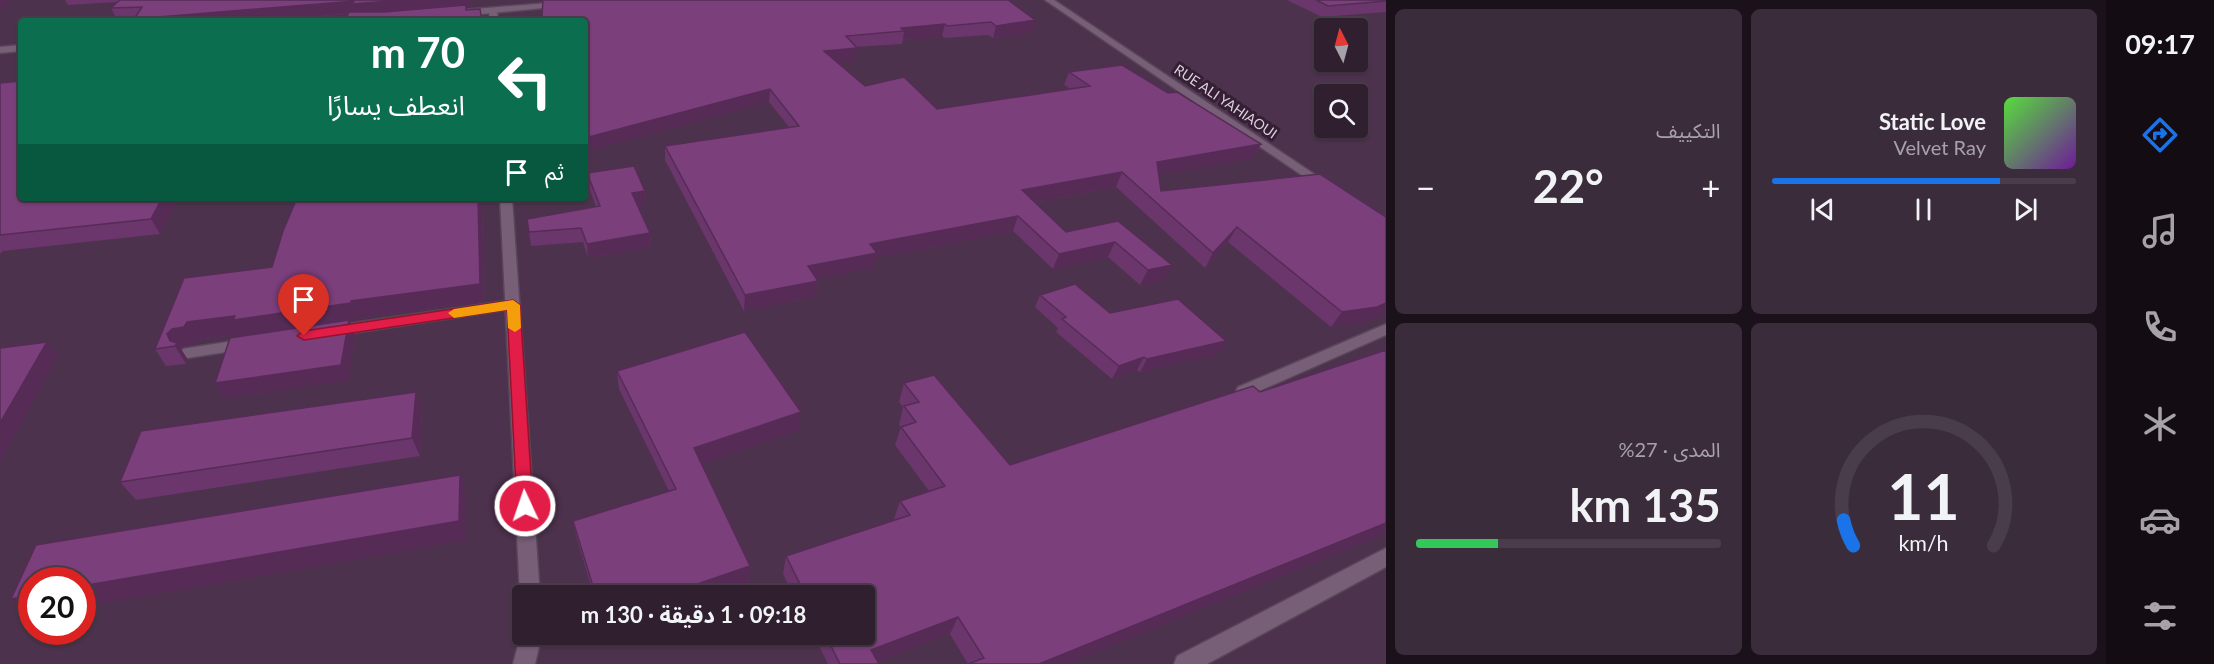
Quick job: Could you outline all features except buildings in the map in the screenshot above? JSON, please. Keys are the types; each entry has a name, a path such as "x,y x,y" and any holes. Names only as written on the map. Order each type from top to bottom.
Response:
{"street":[{"path":"492,0 494,18"},
{"name":"RUE ALI YAHIAOUI","path":"1049,0 1336,193"},
{"path":"447,14 576,3"},
{"path":"0,50 18,48"},
{"path":"506,201 529,585"},
{"path":"316,334 513,305"},
{"path":"1244,392 1386,329"},
{"path":"188,353 258,342"},
{"path":"1185,664 1386,557"},
{"path":"524,664 528,645"}],"shaded area":[{"path":"0,0 1386,0 1386,664 0,664"}],"slow traffic":[{"path":"454,313 513,305 515,328"}],"route":[{"path":"304,336 513,305 525,506"}]}
